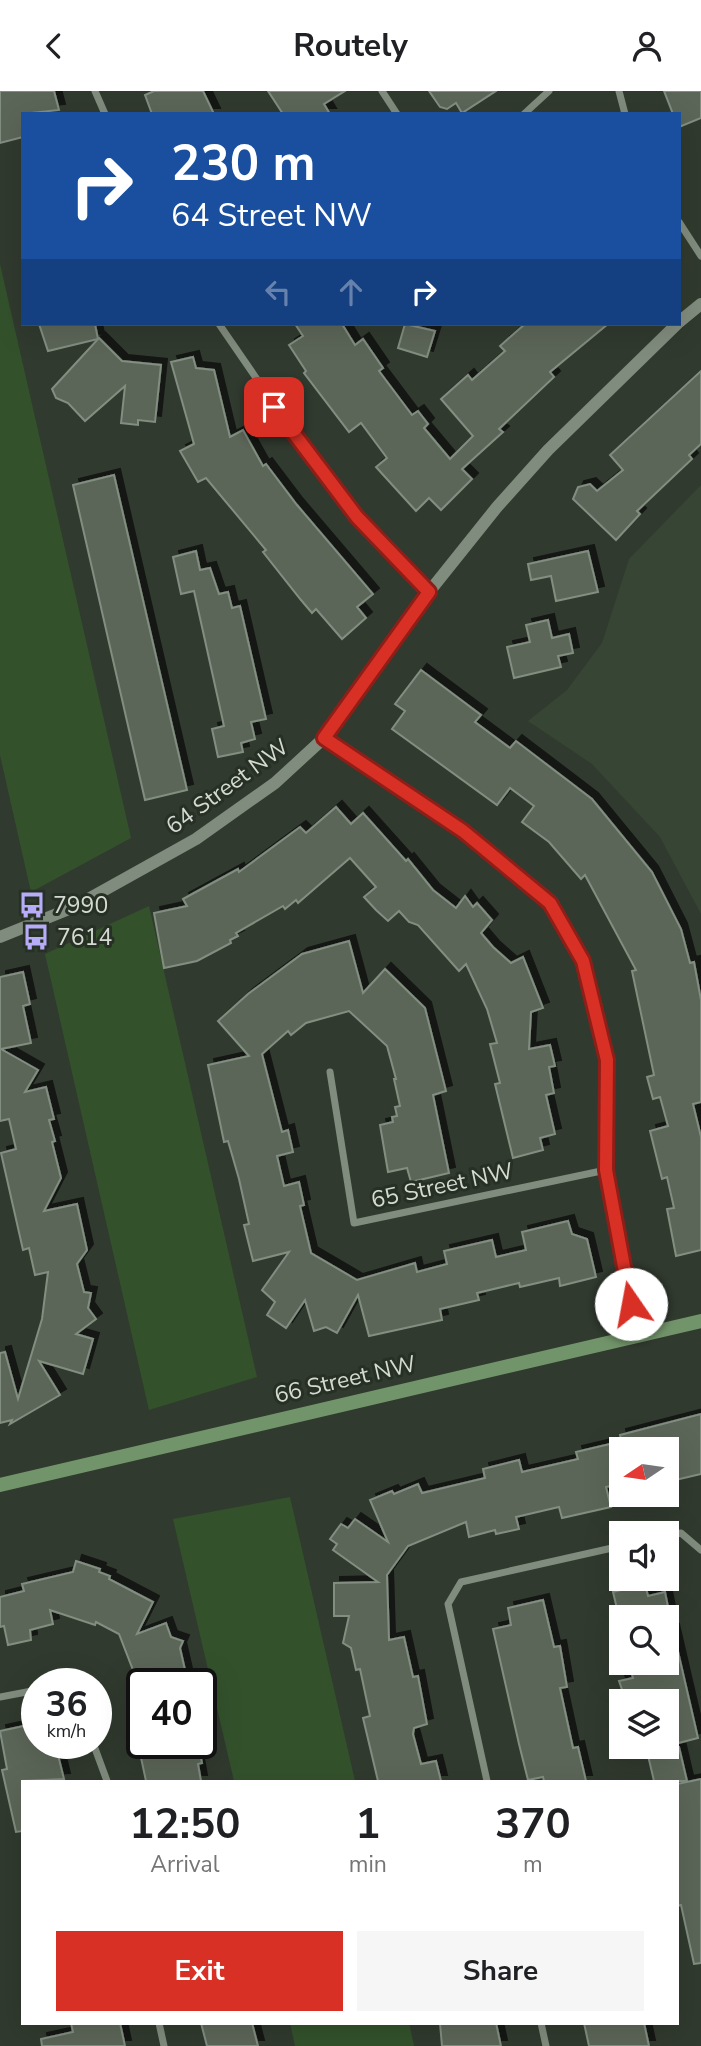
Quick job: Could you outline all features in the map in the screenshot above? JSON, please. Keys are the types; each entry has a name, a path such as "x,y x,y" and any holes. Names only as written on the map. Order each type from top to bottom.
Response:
{"main road":[{"name":"66 Street NW","path":"0,1485 701,1321"}],"street":[{"path":"96,91 104,112"},
{"path":"382,91 396,112"},
{"path":"526,112 549,91"},
{"path":"619,91 624,112"},
{"path":"681,225 701,256"},
{"name":"64 Street NW","path":"681,321 701,304"},
{"path":"220,326 312,459 357,517 429,592"},
{"name":"64 Street NW","path":"0,937 74,907 196,839 275,783 324,738 429,592 548,450 675,326"},
{"path":"324,738 463,831 550,903 583,961 607,1060 606,1170 639,1336"},
{"name":"65 Street NW","path":"330,1072 354,1223 606,1170"},
{"path":"679,1533 701,1550"},
{"path":"487,1780 448,1604 461,1582 609,1549"},
{"path":"0,1697 21,1693"},
{"path":"99,1759 107,1780"},
{"path":"159,2025 164,2046"},
{"path":"541,2025 546,2046"}],"shaded area":[{"path":"701,485 701,914 660,837 592,764 528,721 567,690 602,643 629,559"}],"green space":[{"path":"0,264 131,838 31,892 0,755"},
{"path":"149,906 257,1377 149,1410 45,954"},
{"path":"290,1497 355,1780 234,1780 217,1708 217,1668 208,1668 173,1519"},
{"path":"290,2025 409,2025 414,2046 295,2046"}],"building":[{"path":"0,91 54,91 59,110 21,112 21,138 0,143"},
{"path":"154,91 203,91 213,112 151,112 145,95"},
{"path":"268,91 345,91 324,104 329,112 282,112"},
{"path":"429,91 496,91 464,112 456,103 447,109 440,107"},
{"path":"664,91 701,91 701,118 681,126 681,112 672,112"},
{"path":"40,326 95,326 98,339 48,351"},
{"path":"296,326 343,326 355,345 363,339 383,368 379,371 412,415 418,411 428,424 424,428 450,459 473,436 441,399 468,375 472,380 505,351 500,346 523,326 606,326 550,372 554,377 499,429 503,432 462,469 472,479 441,510 429,498 416,511 376,467 387,458 361,423 349,432 304,373 306,371 289,345 303,336"},
{"path":"404,326 435,331 427,357 398,348"},
{"path":"99,338 122,361 161,365 155,422 138,420 138,425 121,423 125,386 85,421 68,403 56,398 52,389"},
{"path":"193,357 196,368 214,370 230,437 243,430 263,466 266,464 297,505 373,594 357,607 366,618 342,639 316,609 312,613 301,600 263,552 266,550 206,478 198,482 180,451 194,444 171,362"},
{"path":"701,371 701,444 689,455 692,459 637,511 640,514 616,540 573,499 578,487 590,484 597,491 623,470 610,455"},
{"path":"114,475 187,790 145,800 73,485"},
{"path":"196,551 200,570 210,568 219,594 228,592 232,608 240,606 266,719 251,722 255,739 241,743 243,752 218,757 212,729 224,726 194,591 181,594 173,557"},
{"path":"588,551 598,592 556,601 551,576 531,580 528,564"},
{"path":"548,620 552,638 569,634 573,653 558,656 561,667 514,678 507,647 530,642 526,625"},
{"path":"421,670 481,715 475,722 510,748 516,741 592,799 652,872 681,929 690,963 694,962 701,1000 701,1102 693,1104 701,1137 701,1250 676,1256 667,1209 674,1208 667,1177 662,1179 650,1131 668,1126 660,1097 653,1099 647,1077 654,1075 632,971 636,970 585,875 581,879 549,842 522,822 534,806 510,788 497,805 392,729 405,711 395,704"},
{"path":"336,807 351,824 363,813 406,861 408,859 433,890 456,908 465,896 473,907 477,903 492,920 481,933 511,963 523,957 543,1008 531,1012 529,1049 550,1045 555,1066 549,1067 554,1093 546,1095 555,1134 540,1138 543,1150 513,1158 495,1084 500,1083 490,1044 497,1043 487,1009 466,964 459,971 418,925 409,922 399,911 388,921 364,897 376,887 350,858 298,903 296,900 285,909 283,906 236,933 238,936 230,940 231,943 197,961 164,968 154,913 187,906 183,899 238,869 239,872 300,827 306,833"},
{"path":"349,941 363,993 385,969 425,1008 446,1091 433,1095 449,1173 411,1182 407,1168 388,1172 380,1125 393,1122 392,1117 397,1116 395,1107 400,1106 396,1079 387,1046 349,1011 306,1023 291,1035 288,1031 262,1054 282,1132 288,1130 293,1152 277,1156 284,1186 299,1182 304,1205 300,1206 311,1253 357,1280 415,1263 417,1272 447,1264 444,1251 492,1240 496,1257 526,1250 522,1232 568,1221 572,1234 587,1239 596,1277 560,1286 559,1278 520,1287 519,1283 477,1293 479,1300 440,1309 442,1320 369,1336 358,1295 337,1333 326,1327 314,1331 305,1300 286,1328 267,1315 275,1302 262,1290 289,1252 253,1261 244,1225 249,1224 239,1179 228,1141 224,1142 208,1065 249,1056 218,1021 248,994 302,954"},
{"path":"23,972 30,1004 23,1006 31,1043 1,1049 38,1070 25,1092 46,1087 54,1119 49,1120 55,1141 52,1142 61,1178 44,1211 77,1204 87,1250 77,1264 84,1292 91,1293 88,1308 96,1319 76,1334 93,1339 83,1374 39,1361 60,1395 10,1424 12,1420 0,1423 0,1353 5,1352 18,1399 42,1319 48,1272 35,1275 29,1248 23,1250 1,1153 16,1149 9,1119 0,1121 0,977"},
{"path":"701,1414 701,1474 679,1479 679,1437 620,1435"},
{"path":"609,1444 609,1486 606,1487 611,1507 562,1518 559,1507 516,1517 519,1529 496,1534 495,1530 469,1537 466,1522 408,1546 387,1575 389,1640 404,1637 413,1677 418,1676 427,1724 414,1728 413,1734 421,1764 436,1761 441,1780 378,1780 363,1718 370,1716 360,1669 356,1670 351,1648 343,1643 349,1616 334,1616 334,1583 378,1582 333,1550 337,1544 330,1539 341,1524 348,1528 355,1519 388,1542 370,1500 392,1491 394,1494 418,1484 422,1493 485,1478 483,1469 519,1460 522,1472 578,1459 576,1452"},
{"path":"76,1561 100,1569 99,1572 110,1576 109,1579 153,1602 137,1634 166,1623 171,1637 183,1641 180,1648 185,1668 132,1668 119,1634 96,1622 95,1625 50,1610 53,1624 30,1630 31,1640 8,1645 4,1626 0,1627 0,1597 24,1591 22,1584 73,1572"},
{"path":"647,1591 648,1596 665,1592 668,1605 616,1605 613,1592"},
{"path":"543,1600 554,1647 560,1646 567,1687 560,1688 573,1748 578,1747 586,1780 544,1780 543,1777 528,1780 493,1629 511,1625 508,1608"},
{"path":"679,1656 698,1738 679,1743 679,1689 622,1689 619,1681 633,1678 632,1675 679,1675"},
{"path":"21,1727 21,1759 59,1759 64,1779 21,1780 21,1831 16,1832 2,1770 7,1769 0,1731"},
{"path":"679,1747 687,1781 654,1780 649,1759 679,1759"},
{"path":"141,1759 201,1759 202,1763 198,1764 201,1780 146,1780"},
{"path":"701,1779 701,1963 694,1964 679,1906 679,1784"},
{"path":"71,2025 120,2025 125,2046 42,2046 41,2039 73,2032"},
{"path":"202,2025 253,2025 258,2046 207,2046"},
{"path":"440,2025 496,2025 501,2046 442,2046"},
{"path":"584,2025 644,2025 649,2046 589,2046"}],"place":[{"name":"7990","path":"32,905"},
{"name":"7614","path":"36,937"}],"route":[{"path":"274,407 357,517 429,592 324,738 463,831 550,903 583,961 607,1060 606,1170 631,1304"}]}
